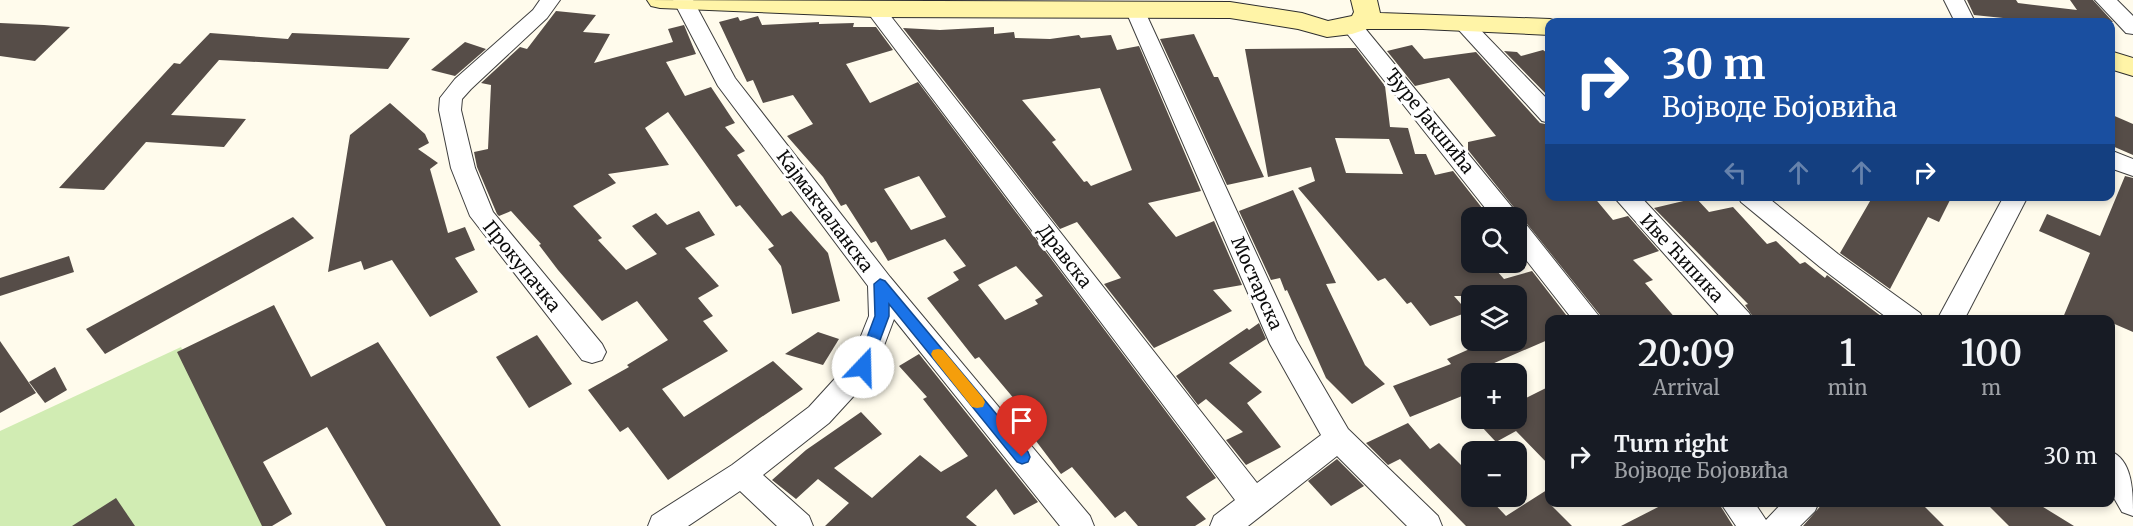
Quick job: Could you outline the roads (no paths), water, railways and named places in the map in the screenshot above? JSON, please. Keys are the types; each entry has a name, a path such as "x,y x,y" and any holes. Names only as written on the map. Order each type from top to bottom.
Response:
{"street":[{"name":"Прокупачка","path":"550,0 540,14 463,84 451,98 450,110 464,168 482,216 592,352"},
{"path":"1230,10 1277,0"},
{"path":"1954,0 1963,18"},
{"path":"2104,0 2133,28"},
{"path":"671,1 875,9 1295,11 1327,29 1377,10 1464,24 1545,27"},
{"name":"Кајмакчаланска","path":"663,526 742,474 819,415 863,367 882,316 880,284 726,81 671,1"},
{"name":"Дравска","path":"875,9 1254,502"},
{"name":"Мостарска","path":"1135,9 1284,344 1338,438 1426,526"},
{"name":"Ђуре Јакшића","path":"1377,10 1500,207"},
{"path":"1464,24 1545,111"},
{"path":"2115,62 2133,67"},
{"path":"2115,160 2133,168"},
{"name":"Иве Ћипика","path":"1630,201 1735,315"},
{"path":"1756,201 1862,286 1904,315"},
{"path":"1953,315 2013,201"},
{"path":"1527,243 1584,315"},
{"path":"880,284 1079,526"},
{"path":"1225,526 1338,438"},
{"path":"2115,472 2133,503"},
{"path":"742,474 798,526"},
{"path":"1739,507 1754,526"},
{"path":"1779,526 1799,507"}]}
